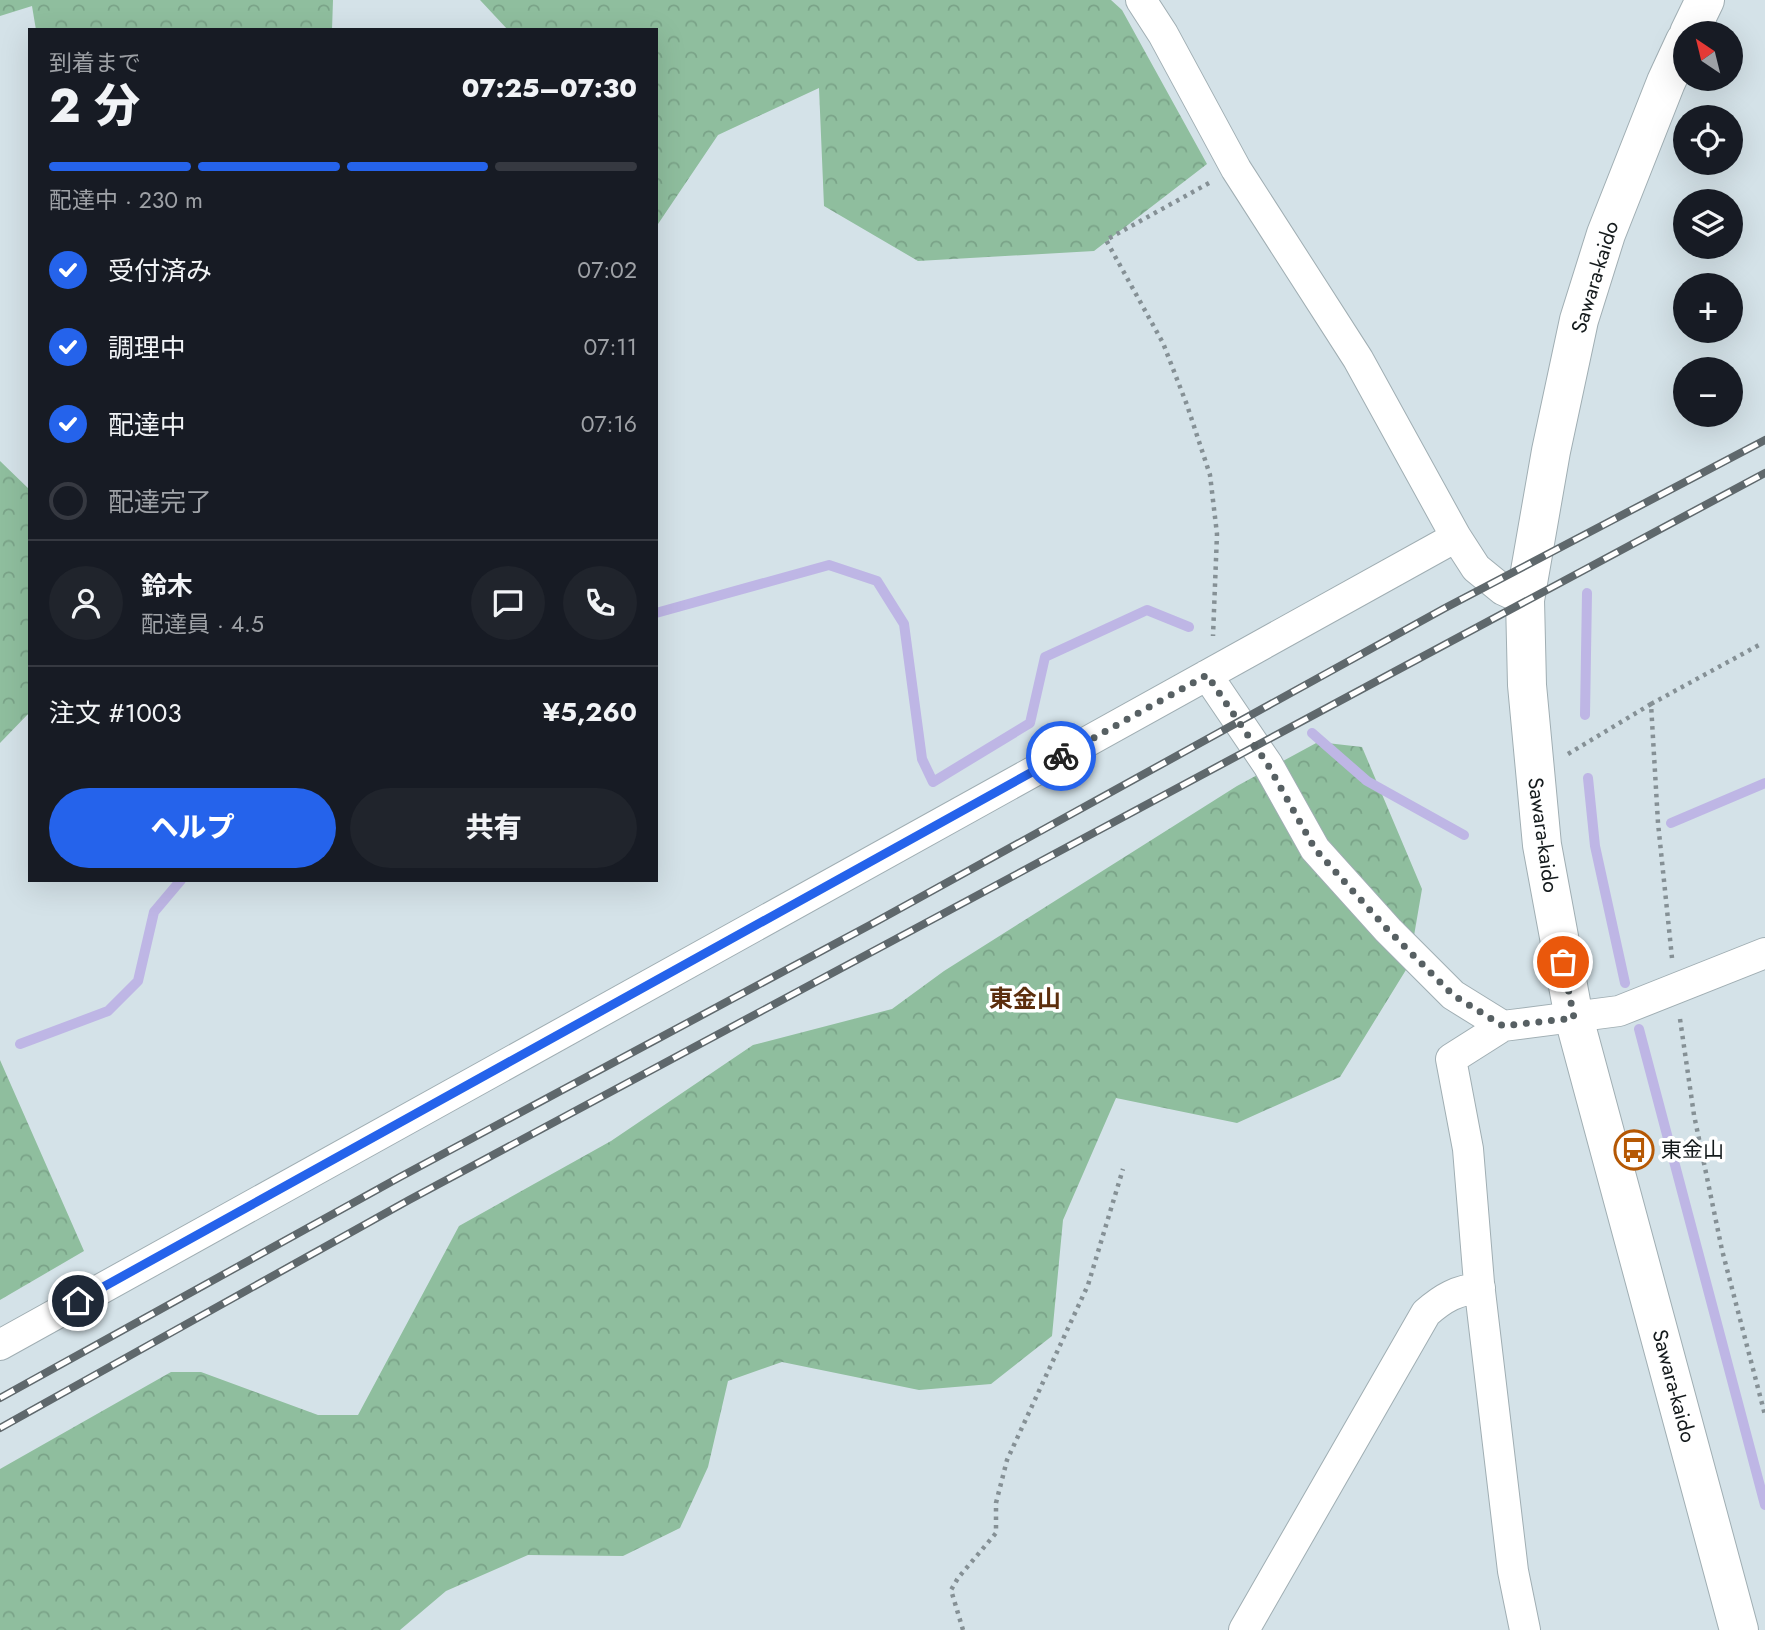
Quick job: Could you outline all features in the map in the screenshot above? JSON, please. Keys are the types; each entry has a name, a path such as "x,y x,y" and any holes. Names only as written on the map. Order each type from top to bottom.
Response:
{"highway":[{"path":"1695,21 1705,0"},
{"name":"Sawara-kaido","path":"1673,66 1606,234 1579,320 1551,451 1525,600 1527,685 1542,845 1574,1018 1739,1630"}],"street":[{"path":"1141,0 1163,33 1236,169 1358,359 1456,537 1476,568 1503,590 1525,600"},
{"path":"0,1345 1456,537"},
{"path":"1207,675 1268,765 1315,849 1388,930 1453,995 1503,1026"},
{"path":"1525,1630 1513,1571 1479,1288 1468,1149 1451,1059 1503,1026 1619,1011 1765,953"},
{"path":"1244,1630 1426,1313 1441,1299 1463,1290 1479,1288"}],"path":[{"path":"1207,675 1213,637 1217,534 1210,475 1163,343 1106,240 1236,169"},
{"path":"1651,704 1759,645"},
{"path":"963,1630 951,1590 996,1533 996,1503 1007,1460 1088,1285 1123,1169"}],"green space":[{"path":"0,0 333,0 332,28 36,28 32,6 0,16"},
{"path":"480,0 1111,0 1122,10 1207,164 1094,251 918,261 824,206 819,88 718,135 658,224 658,28 506,28"},
{"path":"0,461 28,488 28,714 0,743"},
{"path":"1318,742 1362,747 1422,889 1409,965 1340,1077 1237,1123 1116,1098 1063,1220 1052,1336 991,1384 919,1390 782,1362 728,1381 708,1467 680,1528 623,1556 528,1555 446,1591 400,1630 0,1630 0,1469 171,1372 201,1372 318,1415 358,1415 459,1226 611,1141 753,1045 892,1009 944,971 1237,786"},
{"path":"0,1060 84,1251 0,1300"}],"waterway":[{"path":"658,612 829,565 877,581 904,624 922,759 933,782 1030,723 1045,657 1147,610 1189,627"},
{"path":"1585,715 1587,593"},
{"path":"1312,733 1367,781 1464,835"},
{"path":"1588,778 1595,846 1625,983"},
{"path":"1671,823 1765,783"},
{"path":"20,1044 108,1011 138,981 154,912 179,882"},
{"path":"1639,1029 1765,1505"}],"railway":[{"path":"0,1398 400,1177 870,925 1445,608 1765,440"},
{"path":"0,1428 409,1200 1765,473"}],"way so far":[{"path":"1061,756 1207,675 1268,765 1315,849 1388,930 1453,995 1503,1026 1574,1018 1563,962"}],"place":[{"name":"東金山","path":"1634,1150"}],"district":[{"name":"東金山","path":"1025,998"}],"route":[{"path":"78,1301 1061,756"}]}
